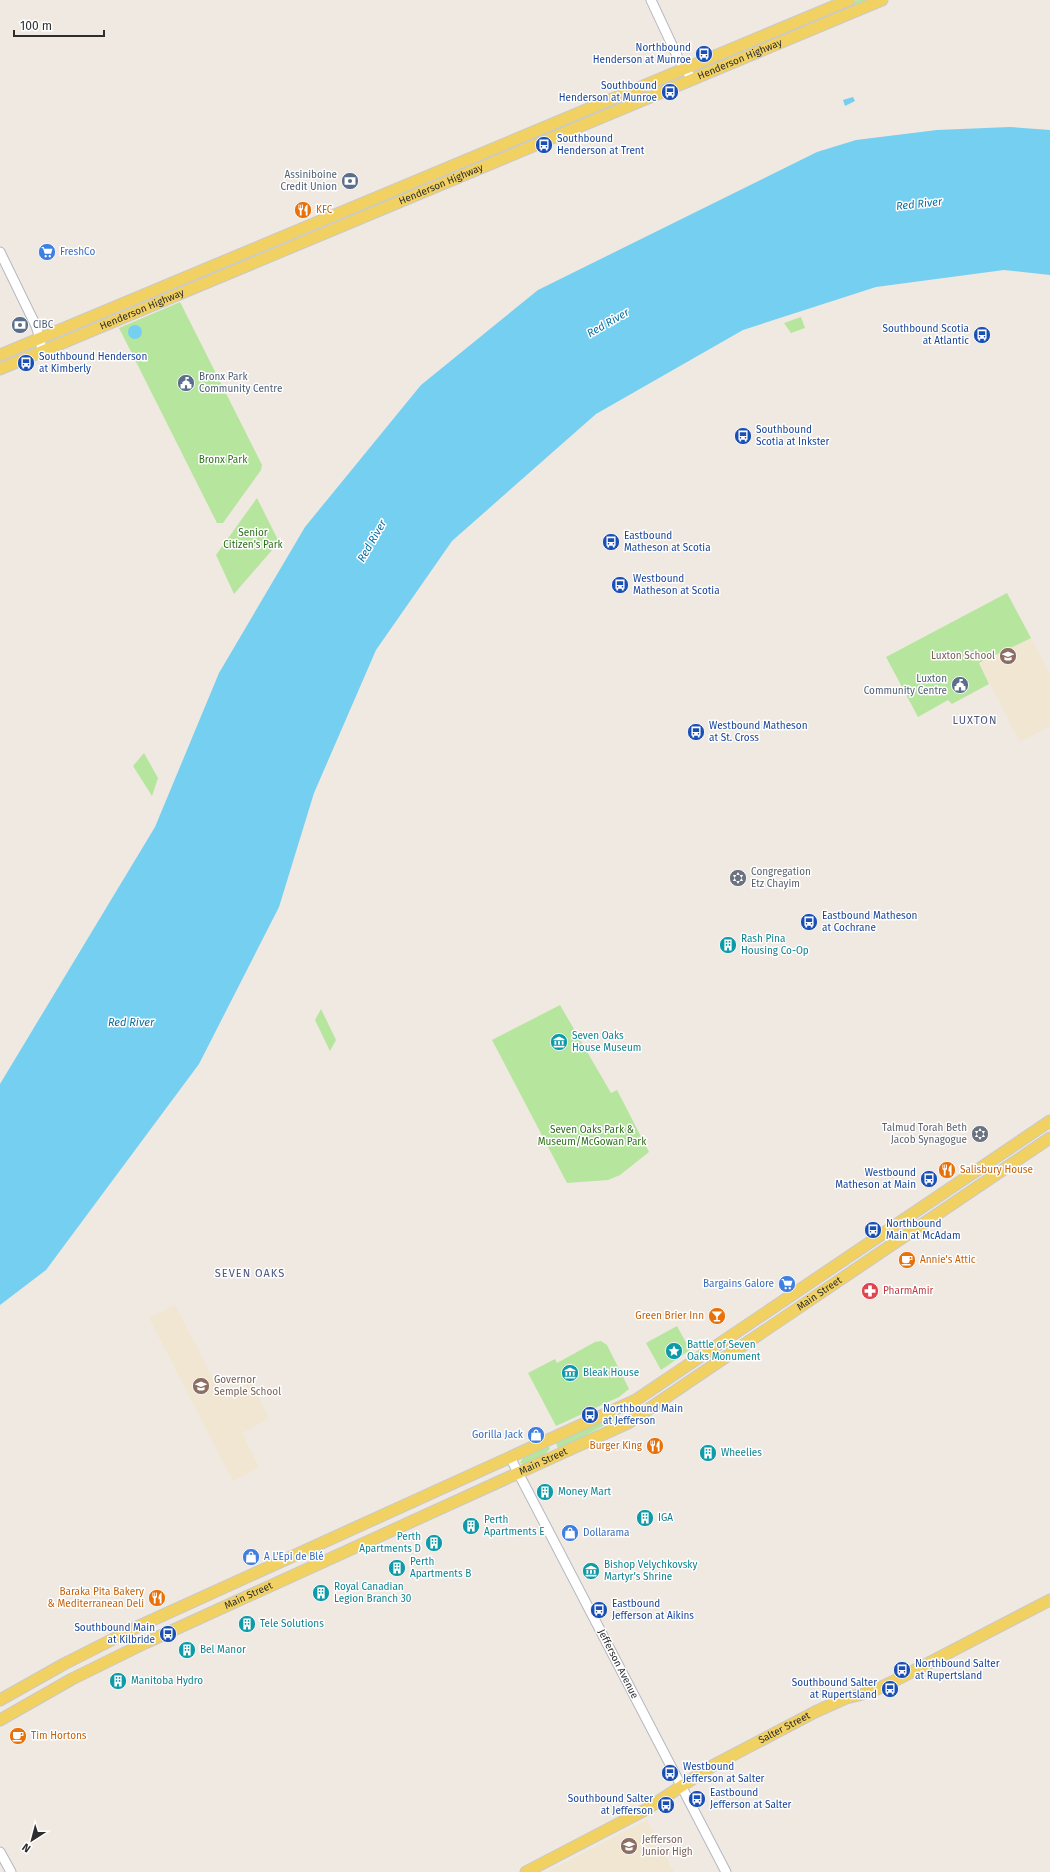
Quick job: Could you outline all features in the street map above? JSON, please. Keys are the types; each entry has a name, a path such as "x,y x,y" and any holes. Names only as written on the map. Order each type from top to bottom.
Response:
{"main road":[{"name":"Henderson Highway","path":"0,356 849,0"},
{"name":"Henderson Highway","path":"0,369 882,0"},
{"path":"446,168 451,180"},
{"name":"Main Street","path":"0,1700 64,1664 137,1627 648,1394 1050,1121"},
{"name":"Main Street","path":"0,1720 72,1679 145,1642 628,1423 1050,1138"},
{"path":"614,1430 620,1416 616,1409"},
{"path":"359,1546 357,1541 358,1535 363,1524"},
{"path":"333,1558 339,1549 340,1543 338,1535"},
{"name":"Salter Street","path":"526,1872 645,1810 682,1788 714,1765 815,1712 838,1701 871,1692 889,1684 1050,1600"}],"street":[{"path":"651,0 692,79"},
{"path":"0,252 36,326 42,352"},
{"name":"Jefferson Avenue","path":"510,1457 726,1872"},
{"path":"0,1852 10,1872"}],"shaded area":[{"name":"Luxton School","path":"1007,593 1050,674 1050,726 1020,742 957,619"},
{"name":"Governor Semple School","path":"175,1305 221,1394 249,1379 269,1418 242,1433 259,1467 233,1481 149,1318"},
{"name":"Jefferson Junior High","path":"647,1820 674,1872 547,1872"}],"green space":[{"path":"857,0 868,0 835,14 829,14 828,12"},
{"path":"813,20 795,31 772,41 760,42"},
{"path":"747,47 713,66 699,71 694,71"},
{"path":"653,87 621,105 601,109"},
{"path":"587,115 535,140 521,142"},
{"path":"508,148 494,157 458,172 459,169 476,159"},
{"path":"424,183 407,193 354,214 354,213"},
{"name":"Bronx Park","path":"180,302 262,465 261,470 223,523 217,523 119,328"},
{"path":"801,317 805,328 791,333 784,323"},
{"name":"Senior Citizen's Park","path":"257,498 279,542 234,594 216,555"},
{"path":"1007,593 1031,638 979,663 989,684 952,704 948,700 918,717 886,657"},
{"path":"144,753 158,778 152,796 133,766"},
{"name":"Seven Oaks Park & Museum/McGowan Park","path":"560,1005 611,1093 617,1090 649,1152 620,1175 608,1180 567,1183 492,1040"},
{"path":"321,1009 336,1040 330,1051 315,1020"},
{"path":"677,1326 690,1350 661,1370 646,1343"},
{"name":"Bleak House","path":"601,1341 607,1345 629,1389 619,1397 556,1426 528,1373 555,1359 557,1363 595,1342"},
{"path":"617,1413 616,1419 558,1449 556,1443 575,1432"},
{"path":"547,1447 550,1449 544,1455 524,1464 520,1463 523,1458"}],"water":[{"path":"853,97 855,101 845,106 843,100"},
{"name":"Red River","path":"1010,127 1050,130 1050,275 1004,270 876,287 743,330 596,414 452,541 376,650 314,793 279,907 199,1064 46,1270 0,1305 0,1084 155,827 219,673 305,527 421,385 538,290 817,152 856,140 937,130"},
{"path":"135,325 140,327 142,332 140,337 135,339 130,337 128,332 130,327"}],"place":[{"name":"Northbound Henderson at Munroe","path":"704,54"},
{"name":"Southbound Henderson at Munroe","path":"670,92"},
{"name":"Southbound Henderson at Trent","path":"544,145"},
{"name":"Assiniboine Credit Union","path":"350,181"},
{"name":"KFC","path":"303,210"},
{"name":"FreshCo","path":"47,252"},
{"name":"CIBC","path":"20,325"},
{"name":"Southbound Scotia at Atlantic","path":"982,335"},
{"name":"Southbound Henderson at Kimberly","path":"26,363"},
{"name":"Bronx Park Community Centre","path":"186,383"},
{"name":"Southbound Scotia at Inkster","path":"743,436"},
{"name":"Eastbound Matheson at Scotia","path":"611,542"},
{"name":"Westbound Matheson at Scotia","path":"620,585"},
{"name":"Luxton School","path":"1008,656"},
{"name":"Luxton Community Centre","path":"960,685"},
{"name":"Westbound Matheson at St. Cross","path":"696,732"},
{"name":"Congregation Etz Chayim","path":"738,878"},
{"name":"Eastbound Matheson at Cochrane","path":"809,922"},
{"name":"Rash Pina Housing Co-Op","path":"728,945"},
{"name":"Seven Oaks House Museum","path":"559,1042"},
{"name":"Talmud Torah Beth Jacob Synagogue","path":"980,1134"},
{"name":"Salisbury House","path":"947,1170"},
{"name":"Westbound Matheson at Main","path":"929,1179"},
{"name":"Northbound Main at McAdam","path":"873,1230"},
{"name":"Annie's Attic","path":"907,1260"},
{"name":"Bargains Galore","path":"787,1284"},
{"name":"PharmAmir","path":"870,1291"},
{"name":"Green Brier Inn","path":"717,1316"},
{"name":"Battle of Seven Oaks Monument","path":"674,1351"},
{"name":"Bleak House","path":"570,1373"},
{"name":"Governor Semple School","path":"201,1386"},
{"name":"Northbound Main at Jefferson","path":"590,1415"},
{"name":"Gorilla Jack","path":"536,1435"},
{"name":"Burger King","path":"655,1446"},
{"name":"Wheelies","path":"708,1453"},
{"name":"Money Mart","path":"545,1492"},
{"name":"IGA","path":"645,1518"},
{"name":"Perth Apartments E","path":"471,1526"},
{"name":"Dollarama","path":"570,1533"},
{"name":"Perth Apartments D","path":"434,1543"},
{"name":"A L'Epi de Blé","path":"251,1557"},
{"name":"Perth Apartments B","path":"397,1568"},
{"name":"Bishop Velychkovsky Martyr’s Shrine","path":"591,1571"},
{"name":"Royal Canadian Legion Branch 30","path":"321,1593"},
{"name":"Baraka Pita Bakery & Mediterranean Deli","path":"157,1598"},
{"name":"Eastbound Jefferson at Aikins","path":"599,1610"},
{"name":"Tele Solutions","path":"247,1624"},
{"name":"Southbound Main at Kilbride","path":"168,1634"},
{"name":"Bel Manor","path":"187,1650"},
{"name":"Northbound Salter at Rupertsland","path":"902,1670"},
{"name":"Manitoba Hydro","path":"118,1681"},
{"name":"Southbound Salter at Rupertsland","path":"890,1689"},
{"name":"Tim Hortons","path":"18,1736"},
{"name":"Westbound Jefferson at Salter","path":"670,1773"},
{"name":"Eastbound Jefferson at Salter","path":"697,1799"},
{"name":"Southbound Salter at Jefferson","path":"666,1805"},
{"name":"Jefferson Junior High","path":"629,1846"}],"district":[{"name":"LUXTON","path":"975,720"},
{"name":"SEVEN OAKS","path":"250,1273"}]}
